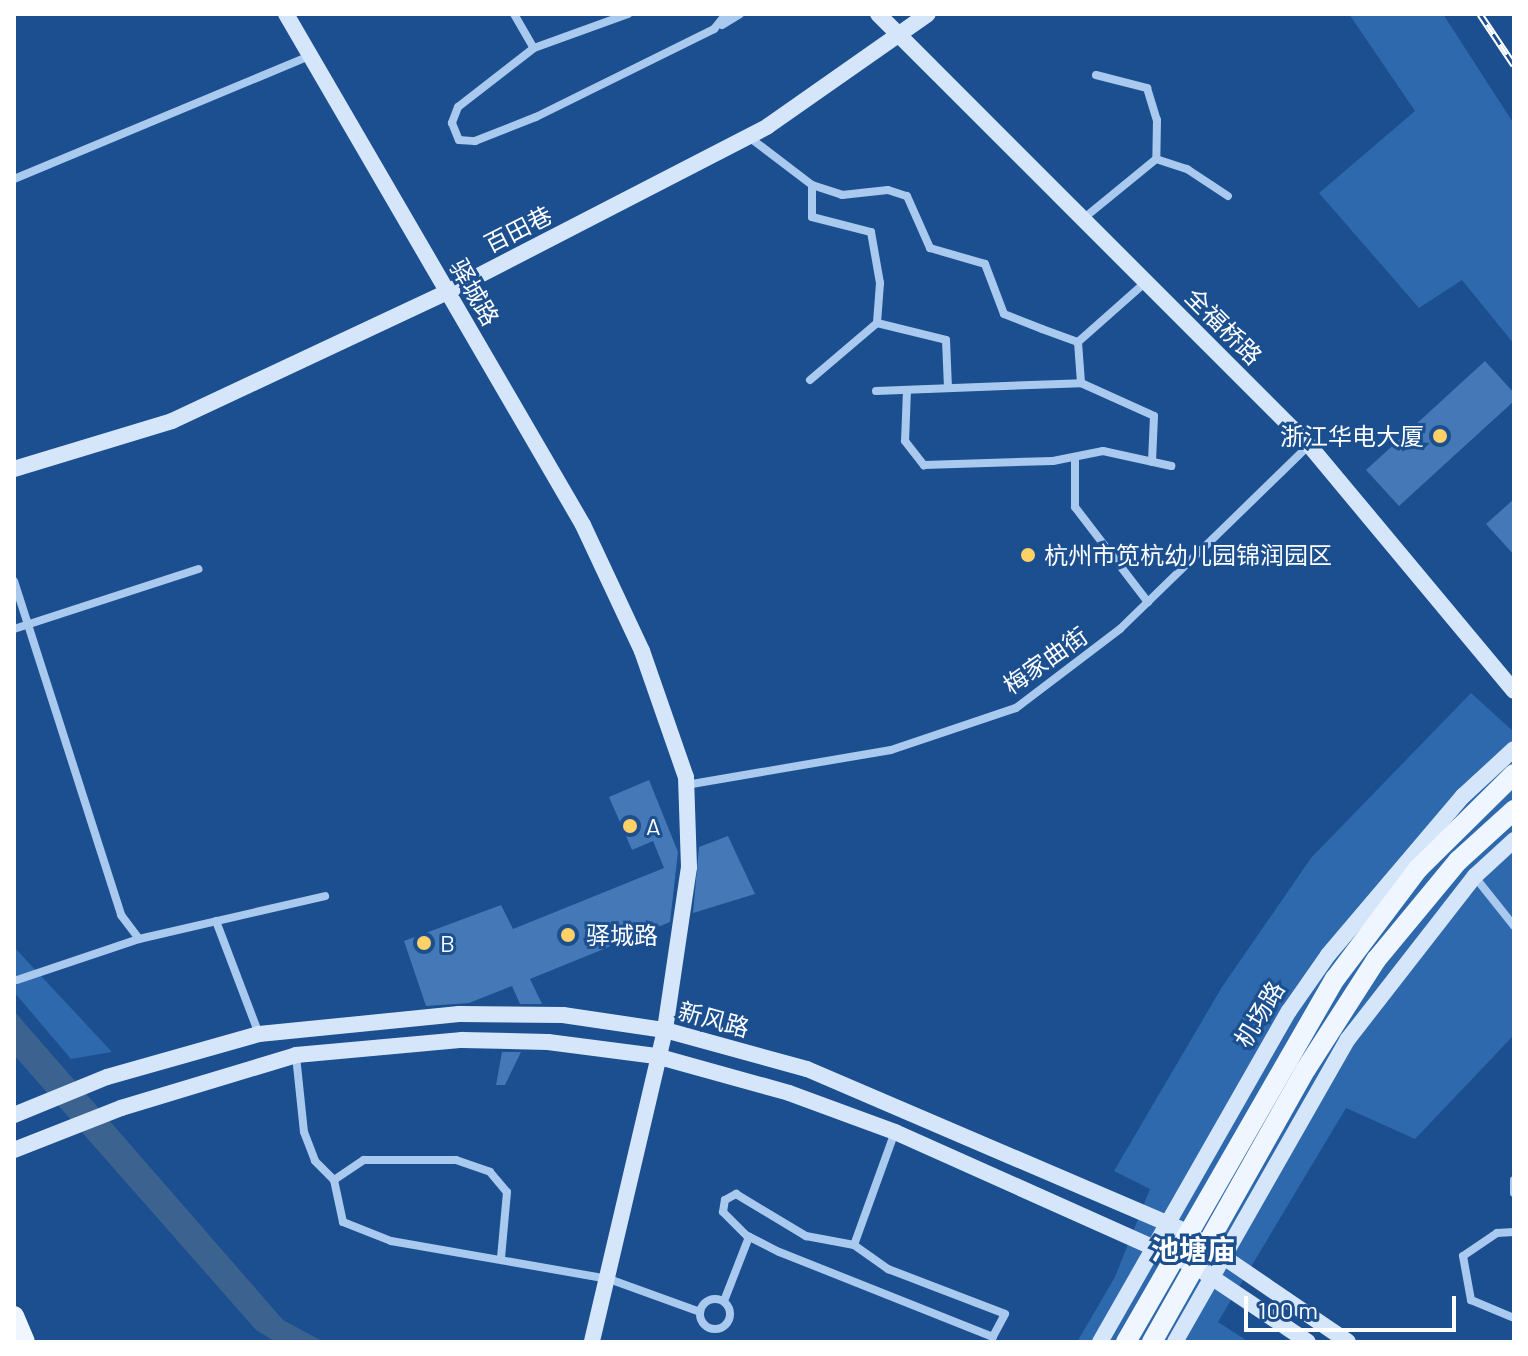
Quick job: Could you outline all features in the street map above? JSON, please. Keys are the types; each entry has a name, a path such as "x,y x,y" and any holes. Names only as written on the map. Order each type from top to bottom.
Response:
{"main road":[{"name":"驿城路","path":"286,14 583,525 668,715 686,785 689,867 665,1030 656,1056 609,1279 592,1342"},
{"name":"全福桥路","path":"878,14 1309,445 1514,691"},
{"name":"百田巷","path":"14,469 172,421 447,292 748,137 928,14"},
{"name":"机场路","path":"1178,1228 1289,1011 1328,955 1463,796 1514,749"},
{"name":"机场路","path":"1100,1342 1163,1252 1335,979 1418,869 1514,774"},
{"path":"1152,1342 1306,1069 1376,960 1458,861 1514,810"},
{"path":"1175,1342 1348,1039 1475,876 1514,840"},
{"name":"新风路","path":"21,1112 89,1085 259,1034 459,1014 563,1015 665,1030 807,1069 1178,1228 1209,1243 1348,1342"},
{"path":"14,1150 112,1112 296,1055 462,1040 548,1042 656,1056 789,1093 895,1132 1195,1266 1308,1342"},
{"name":"机场路","path":"1126,1342 1163,1252"},
{"path":"14,1316 25,1342"}],"street":[{"path":"514,14 534,48"},
{"path":"628,14 534,48 458,107 452,123 459,140 475,141 536,117 740,14"},
{"path":"714,29 726,14"},
{"path":"14,179 311,56"},
{"path":"1084,218 1156,159 1157,120 1147,88 1096,75"},
{"path":"748,137 812,185 842,195 888,190 907,196 930,248 985,264 1004,314 1078,342"},
{"path":"1156,159 1187,169 1228,196"},
{"path":"810,380 877,323 880,283 871,232 812,217 812,185"},
{"path":"1078,342 1147,281"},
{"path":"877,323 946,340 948,388"},
{"path":"1078,342 1081,383"},
{"path":"876,391 1081,383 1154,416 1152,462"},
{"path":"907,390 905,441 924,465 1075,457 1103,451 1171,466"},
{"name":"梅家曲街","path":"686,785 891,750 976,724 1035,695 1148,602 1309,445"},
{"path":"1075,457 1075,507 1148,602"},
{"path":"14,629 199,569"},
{"path":"14,581 30,623 121,915 139,939"},
{"path":"1475,876 1514,926"},
{"path":"17,980 139,939 325,896"},
{"path":"216,921 259,1034"},
{"path":"296,1055 304,1132 315,1161 334,1180 343,1222 391,1241 609,1279 700,1312"},
{"path":"854,1245 895,1132"},
{"path":"334,1180 364,1160 456,1160 490,1172 507,1192 501,1258"},
{"path":"1514,1180 1514,1193"},
{"path":"736,1194 806,1236 854,1245 888,1269 1005,1314 993,1337 749,1237 723,1212 725,1200 736,1194"},
{"path":"1514,1232 1497,1233 1463,1256 1471,1300 1514,1318"},
{"path":"700,1312 705,1326 724,1327 731,1314 724,1301 749,1237"},
{"path":"700,1312 709,1300 724,1301"}],"shaded area":[{"path":"1349,14 1443,14 1514,124 1514,344 1462,280 1419,308 1319,193 1415,111"},
{"path":"1471,693 1514,732 1514,1035 1415,1139 1346,1108 1218,1322 1249,1342 1077,1342 1115,1277 1150,1189 1114,1171 1222,987 1311,858"},
{"path":"14,947 112,1052 71,1059 14,992"},
{"path":"14,1011 283,1320 324,1342 276,1342 256,1330 14,1055"}],"building":[{"name":"浙江华电大厦","path":"1485,361 1514,393 1514,401 1399,506 1366,470"},
{"path":"1514,499 1514,555 1486,524"},
{"name":"驿城路","path":"649,780 678,852 670,922 530,979 542,1004 520,1004 512,986 469,1003 426,1006 404,941 501,905 513,929 664,868 653,841 632,850 609,797"},
{"path":"728,836 755,894 693,913 699,847"},
{"path":"502,1052 521,1052 505,1085 496,1085"}],"railway":[{"path":"1480,14 1514,65"}],"place":[{"name":"浙江华电大厦","path":"1440,436"},
{"name":"杭州市笕杭幼儿园锦润园区","path":"1028,555"},
{"name":"A","path":"630,826"},
{"name":"驿城路","path":"568,935"},
{"name":"B","path":"424,943"}],"district":[{"name":"池塘庙","path":"1193,1249"}]}
